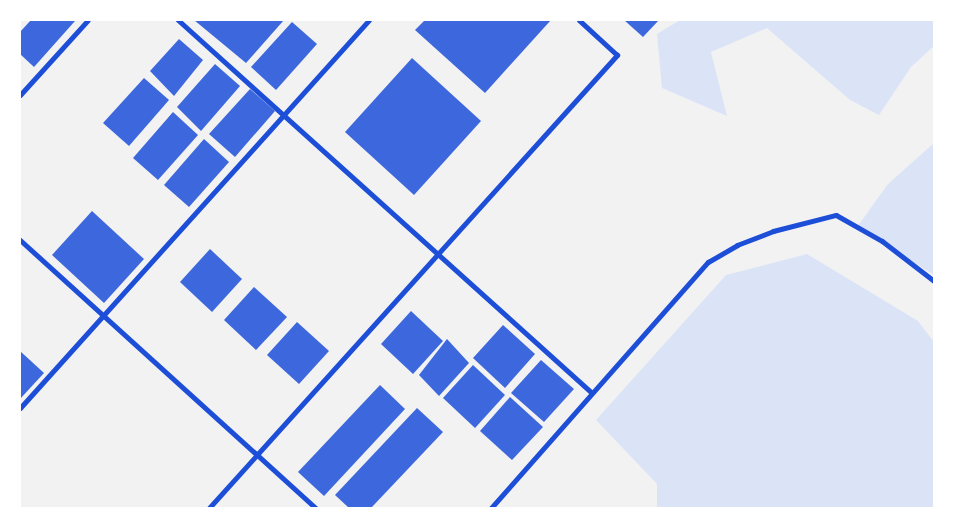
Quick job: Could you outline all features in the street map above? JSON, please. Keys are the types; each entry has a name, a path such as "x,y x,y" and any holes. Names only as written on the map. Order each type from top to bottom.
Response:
{"street":[{"path":"20,95 88,20"},
{"path":"178,20 592,393"},
{"path":"20,408 281,114 368,20"},
{"path":"209,508 617,55 579,20"},
{"path":"491,508 708,262 737,245 773,231 836,215 882,241 934,281"},
{"path":"20,240 316,508"}],"shaded area":[{"path":"680,20 934,20 934,46 911,67 879,115 850,100 767,28 711,52 727,116 662,88 657,34"},
{"path":"934,143 934,275 857,227 888,184"},
{"path":"807,254 918,321 934,342 934,508 657,508 657,484 596,420 726,275"}],"building":[{"path":"31,20 75,21 34,67 20,54 20,32"},
{"path":"194,20 284,20 246,63"},
{"path":"425,20 551,20 485,93 415,30"},
{"path":"624,20 659,20 643,37"},
{"path":"292,22 317,44 276,90 251,67"},
{"path":"179,39 203,60 174,96 150,71"},
{"path":"412,58 481,121 414,195 345,132"},
{"path":"215,64 240,86 201,131 177,107"},
{"path":"144,78 169,100 129,146 103,123"},
{"path":"250,89 275,111 235,157 209,134"},
{"path":"173,112 198,135 158,180 133,158"},
{"path":"204,139 229,162 189,207 164,185"},
{"path":"92,211 144,259 104,303 52,255"},
{"path":"210,249 242,279 212,312 180,282"},
{"path":"254,287 287,317 256,350 224,320"},
{"path":"411,311 443,341 413,374 381,344"},
{"path":"297,322 329,351 299,384 267,355"},
{"path":"503,325 535,354 505,388 473,358"},
{"path":"447,339 469,363 439,396 419,375"},
{"path":"20,351 44,373 20,399"},
{"path":"541,360 574,389 544,422 511,393"},
{"path":"473,365 505,395 475,428 443,398"},
{"path":"380,385 405,409 324,496 298,472"},
{"path":"510,397 543,427 512,460 480,431"},
{"path":"417,408 443,432 371,508 349,508 335,495"}]}
